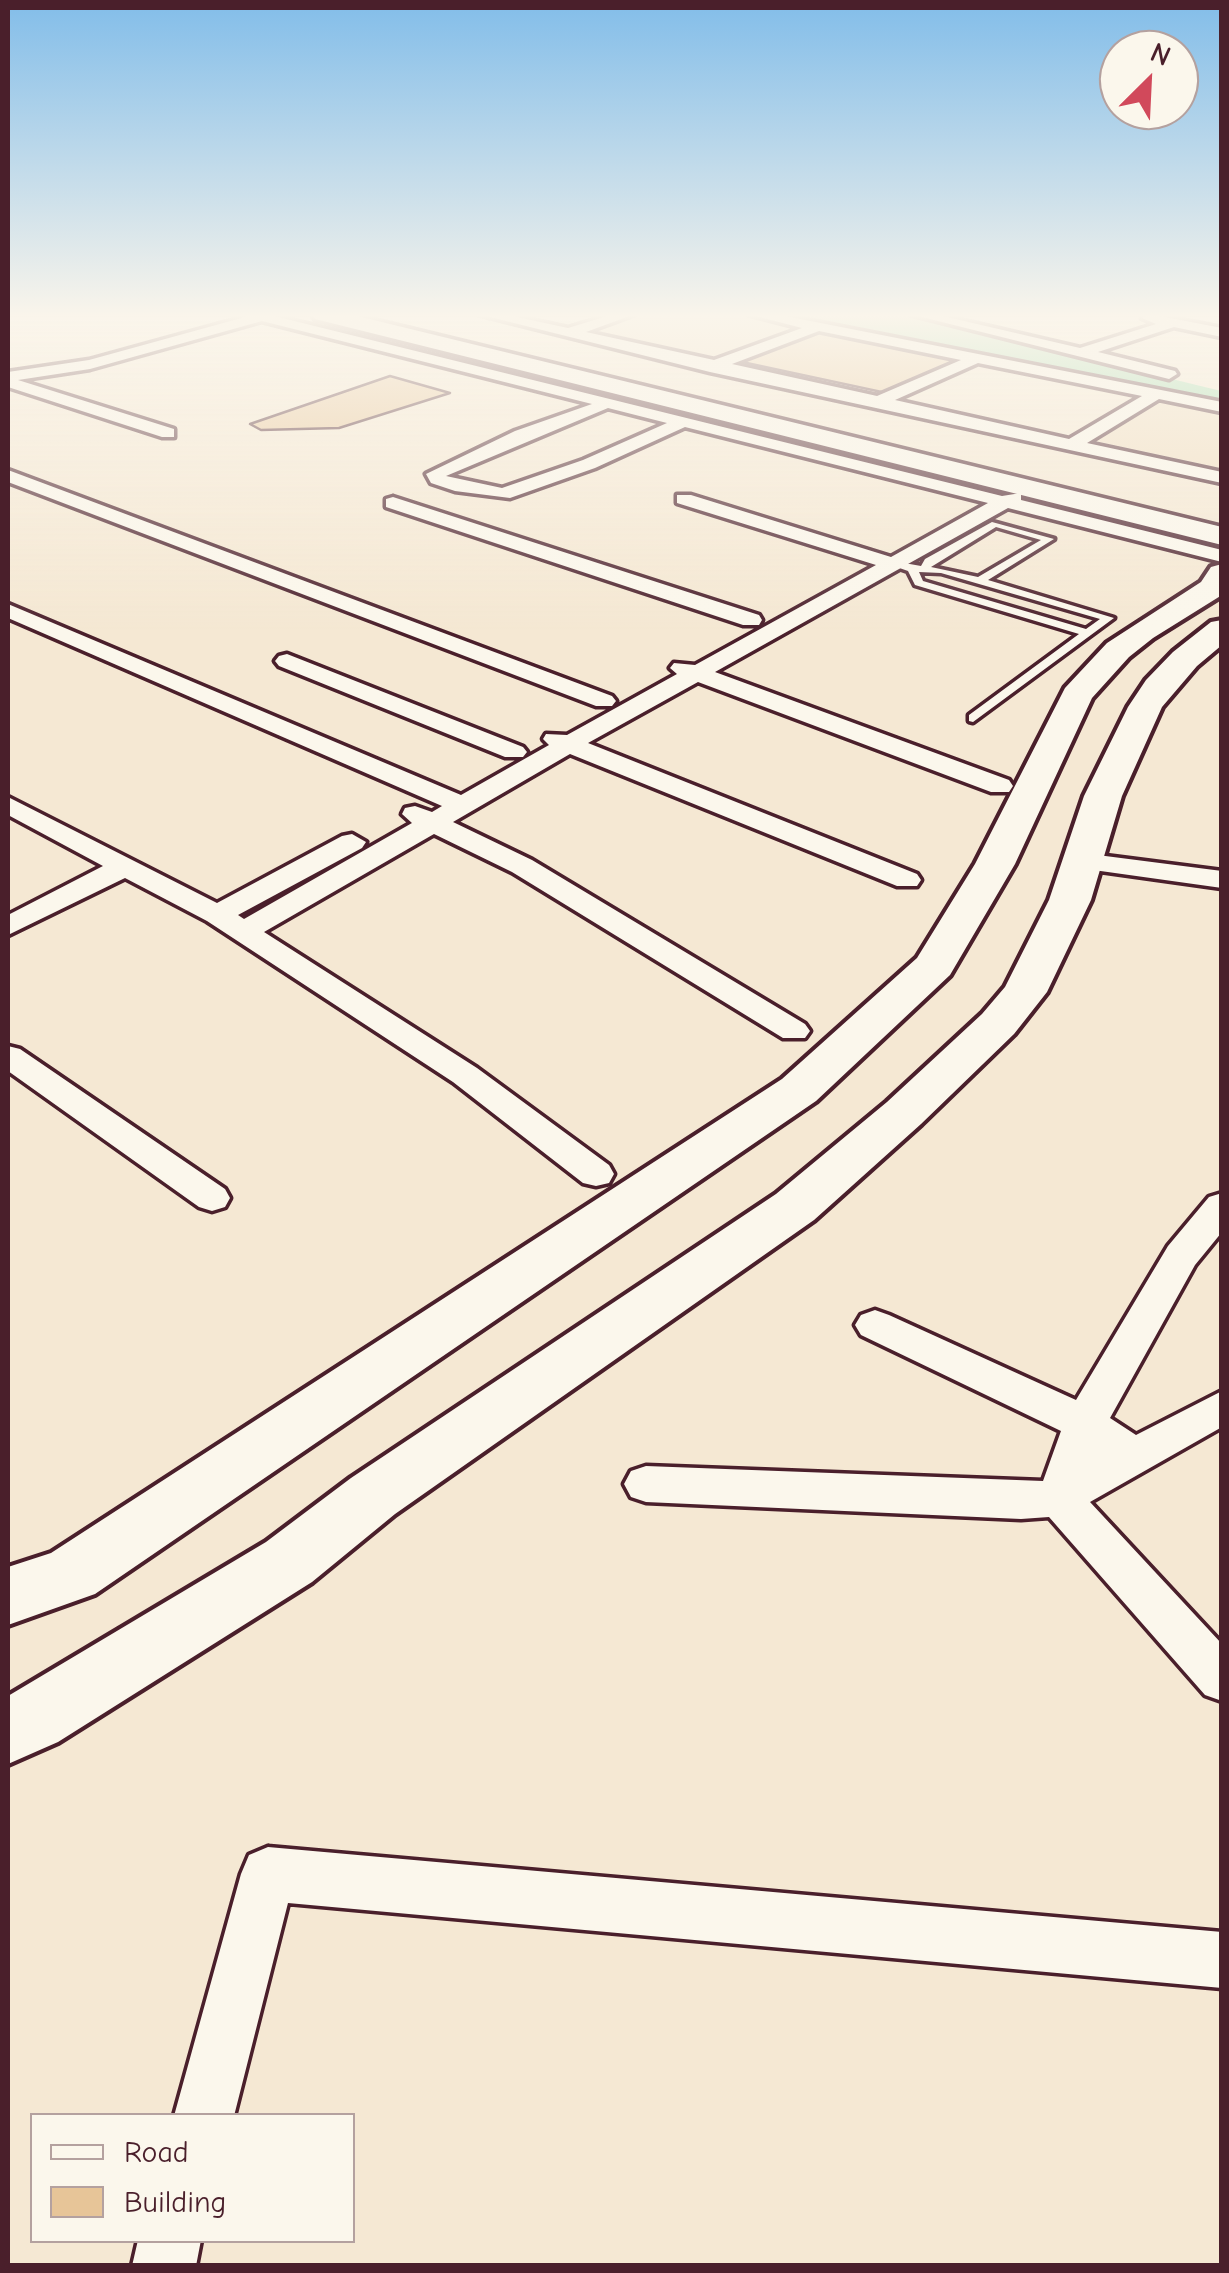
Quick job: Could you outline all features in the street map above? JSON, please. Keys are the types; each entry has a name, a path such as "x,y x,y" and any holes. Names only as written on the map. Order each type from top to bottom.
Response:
{"highway":[{"path":"759,420 1003,491 1220,560"},
{"path":"771,420 970,468 993,464 978,456 835,420"},
{"path":"897,420 1070,453 1222,505"}],"street":[{"path":"129,420 168,433"},
{"path":"564,420 435,474 438,479 462,487 503,494 589,464 685,421"},
{"path":"681,420 1003,491"},
{"path":"946,420 1070,453 1222,478"},
{"path":"1070,453 1118,420"},
{"path":"8,476 604,701"},
{"path":"451,800 514,752 556,740 604,701 866,556 1003,491"},
{"path":"230,924 556,740 909,567 1003,491"},
{"path":"684,499 909,567"},
{"path":"394,502 751,620"},
{"path":"8,1730 48,1710 289,1562 373,1496 795,1208 998,1024 1025,992 1070,900 1102,796 1145,708 1185,658 1220,560"},
{"path":"8,1596 72,1574 798,1090 934,966 995,864 1078,695 1220,560"},
{"path":"8,610 451,800"},
{"path":"287,661 514,752"},
{"path":"672,664 1000,786"},
{"path":"556,740 908,880"},
{"path":"8,805 230,924 465,1075 596,1174"},
{"path":"420,817 522,866 794,1031"},
{"path":"1082,861 1222,880"},
{"path":"8,926 122,868"},
{"path":"8,1056 212,1198"},
{"path":"1060,1498 1085,1422 1180,1256 1222,1206"},
{"path":"875,1324 1085,1422 1133,1455"},
{"path":"646,1484 1021,1501 1060,1498 1222,1407"},
{"path":"1060,1498 1222,1679"},
{"path":"205,2113 268,1874 1222,1960"}],"lane":[{"path":"909,567 929,561 994,524 1050,539 980,580"},
{"path":"909,567 980,580 1108,618 973,718"},
{"path":"909,567 919,583 1088,632"}],"shaded area":[{"path":"1125,420 1221,420 1221,468 1091,440"}],"building":[{"path":"261,420 364,420 339,428 261,430 250,424"}]}
